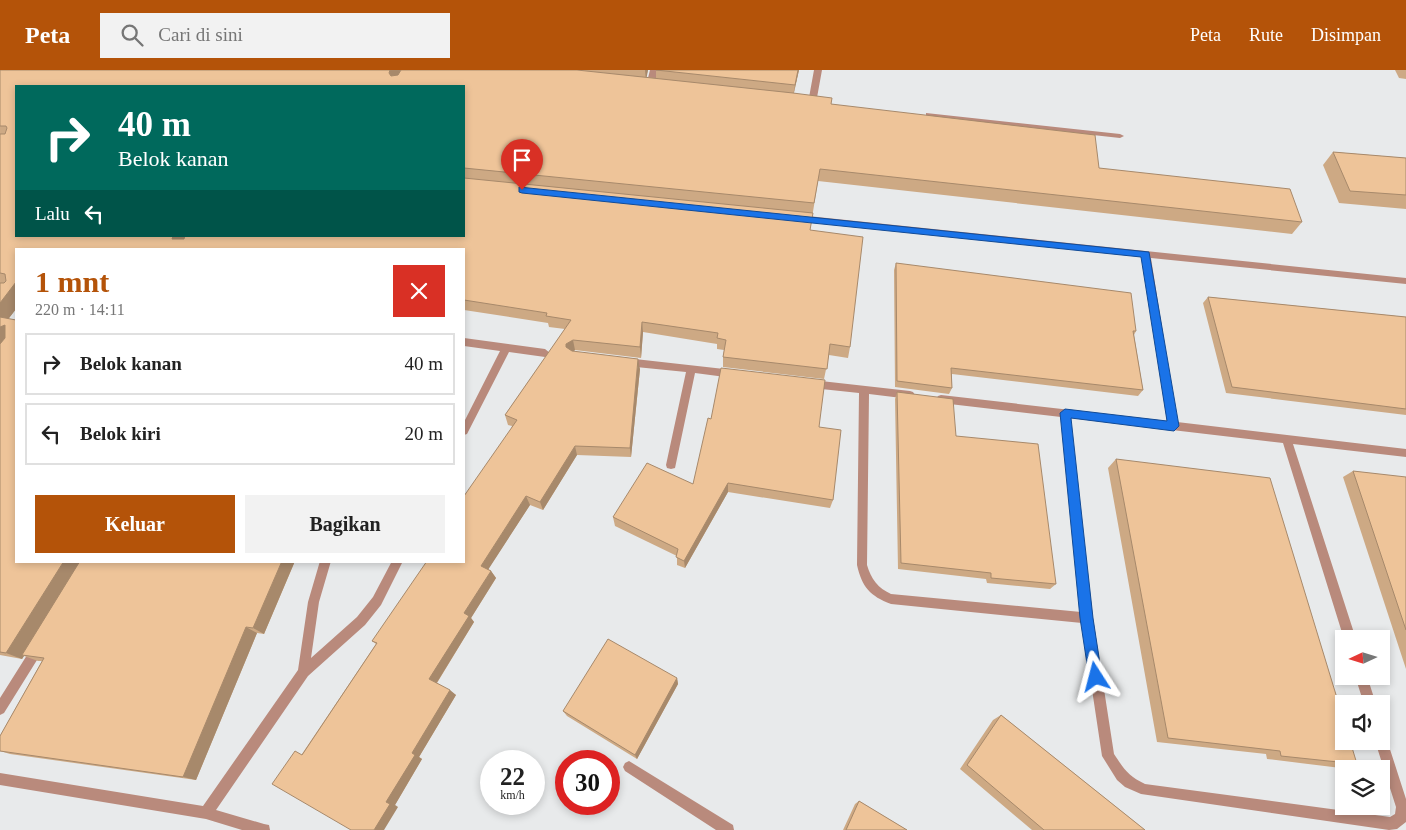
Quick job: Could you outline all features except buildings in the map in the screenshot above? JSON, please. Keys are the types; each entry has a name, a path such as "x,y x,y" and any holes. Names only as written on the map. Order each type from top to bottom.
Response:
{"street":[{"path":"650,86 654,70"},
{"path":"812,103 818,70"},
{"path":"640,85 659,87"},
{"path":"803,102 822,104"},
{"path":"922,115 1120,136"},
{"path":"790,217 1406,281"},
{"path":"1146,254 1174,426"},
{"path":"465,342 544,352"},
{"path":"465,429 506,348"},
{"path":"614,360 739,375"},
{"path":"671,465 691,369"},
{"path":"797,382 1406,453"},
{"path":"864,390 862,565 865,578 878,594 891,599 1087,618"},
{"path":"1065,413 1087,618 1108,756 1121,776 1129,783 1145,790 1392,824 1401,817 1402,807 1384,750"},
{"path":"1288,440 1347,630"},
{"path":"304,672 311,608 325,563"},
{"path":"206,813 304,672 361,621 377,601 397,563"},
{"path":"0,709 46,635"},
{"path":"629,767 728,830"},
{"path":"0,779 206,813 264,830"}],"route":[{"path":"522,190 1146,254 1174,426 1065,413 1087,618 1096,677"}]}
